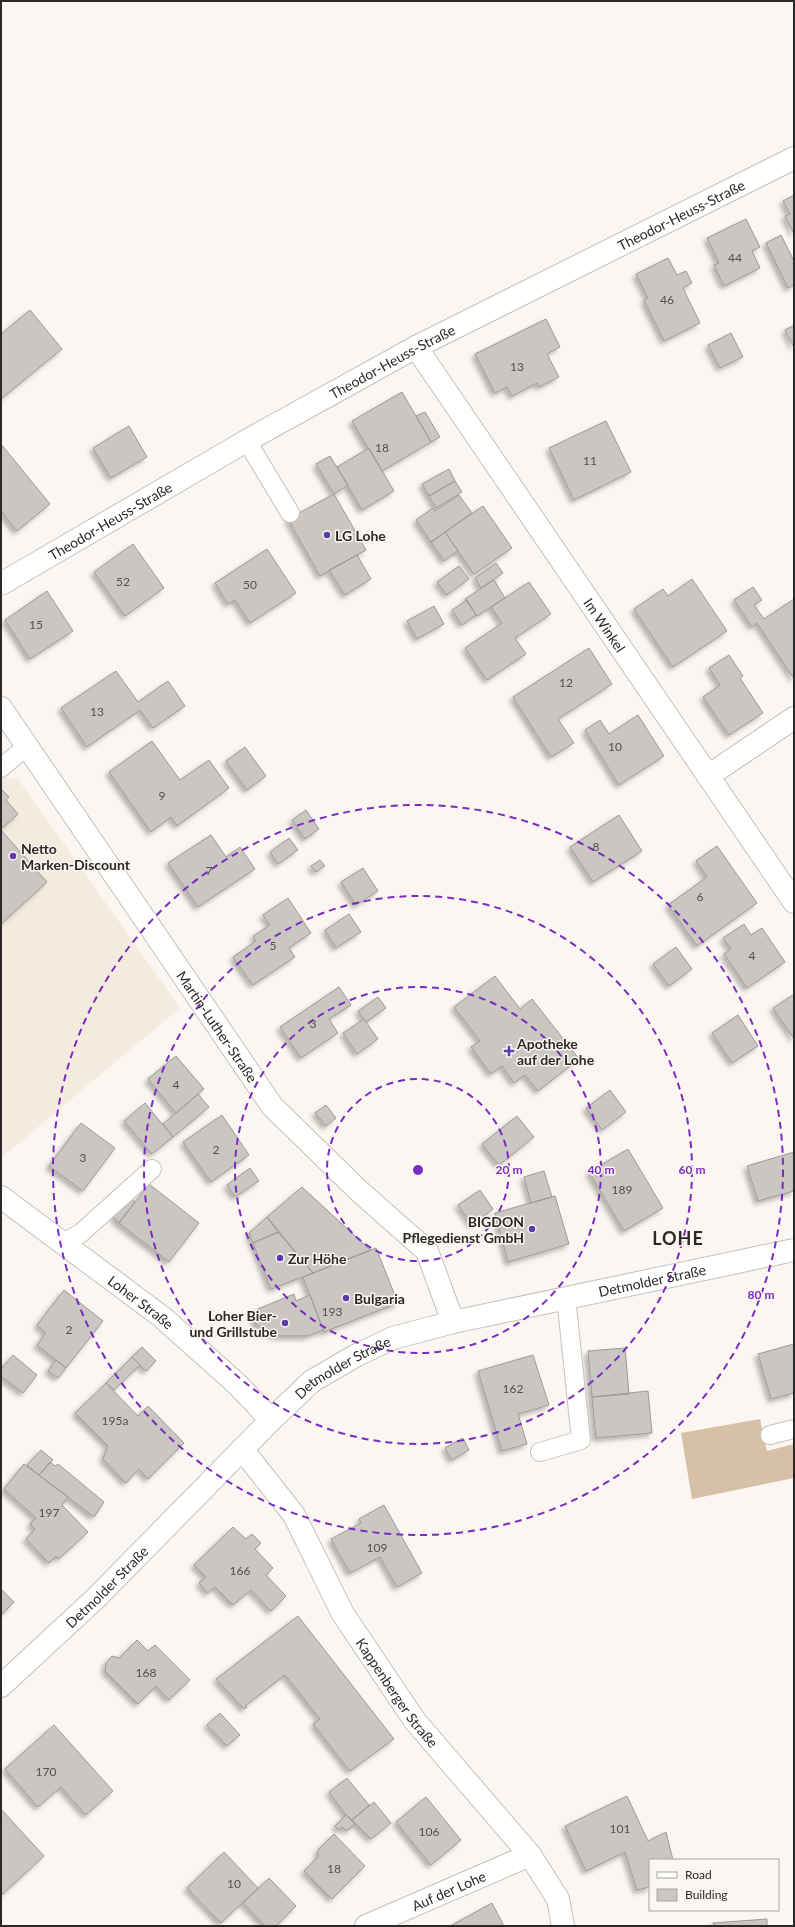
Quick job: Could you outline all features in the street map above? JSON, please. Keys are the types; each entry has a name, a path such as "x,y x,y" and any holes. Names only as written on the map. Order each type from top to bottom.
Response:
{"street":[{"name":"Theodor-Heuss-Straße","path":"1,584 248,440 416,347 794,158"},
{"name":"Im Winkel","path":"416,347 794,902"},
{"name":"Martin-Luther-Straße","path":"1,708 272,1106 358,1190 427,1251 453,1322"},
{"path":"708,776 794,718"},
{"name":"Loher Straße","path":"1,1197 61,1244 162,1317 238,1385 271,1420"},
{"name":"Detmolder Straße","path":"1,1686 96,1598 242,1449 312,1381 357,1356 393,1338 453,1322 794,1250"},
{"name":"Kappenberger Straße","path":"242,1449 294,1515 343,1614 415,1721 530,1855 558,1899 563,1926"},
{"name":"Auf der Lohe","path":"366,1926 530,1855"}],"lane":[{"path":"248,440 290,513"},
{"path":"1,768 28,746"},
{"path":"61,1244 81,1233 152,1168"},
{"path":"540,1452 581,1440 566,1297"},
{"path":"770,1435 794,1429"}],"shaded area":[{"path":"1,777 18,779 180,1008 1,1158"},
{"path":"760,1419 767,1451 794,1444 794,1478 692,1499 681,1433"}],"building":[{"path":"794,195 794,234 785,216 790,214 783,201"},
{"path":"746,219 760,247 752,251 760,268 724,286 714,265 719,263 707,238"},
{"path":"781,235 794,261 794,285 788,288 766,243"},
{"path":"668,258 677,275 686,271 692,283 683,288 700,323 664,341 644,300 648,298 636,274"},
{"path":"30,310 62,349 1,399 1,334"},
{"path":"546,319 560,347 547,354 559,377 539,387 537,383 512,396 507,387 495,393 475,354"},
{"path":"794,325 794,347 785,330"},
{"path":"731,333 743,357 720,368 708,345"},
{"path":"402,392 431,442 382,471 352,421"},
{"path":"425,412 440,437 431,442 416,416"},
{"path":"606,421 631,472 574,500 549,448"},
{"path":"129,426 147,457 111,478 93,448"},
{"path":"1,444 50,504 17,531 1,511"},
{"path":"369,448 394,491 362,510 337,467"},
{"path":"330,456 348,485 334,494 316,464"},
{"path":"449,469 455,481 429,496 422,484"},
{"path":"455,481 462,492 436,508 429,496"},
{"name":"LG Lohe","path":"334,494 366,550 320,576 288,519"},
{"path":"459,495 472,513 431,542 416,520 433,508 435,511"},
{"path":"483,506 512,548 474,574 445,532"},
{"path":"445,532 458,551 444,561 431,542"},
{"path":"133,544 164,588 125,616 94,572"},
{"path":"267,549 296,593 250,623 235,600 228,604 215,583"},
{"path":"357,555 371,579 345,595 329,570"},
{"path":"496,563 503,573 481,588 475,578"},
{"path":"459,566 469,579 447,595 437,582"},
{"path":"692,579 727,631 673,667 634,609 663,589 668,596"},
{"path":"494,580 505,598 477,616 465,599"},
{"path":"529,582 551,614 515,638 526,654 487,680 465,648 502,623 491,607"},
{"path":"753,587 762,600 754,605 764,619 794,599 794,679 757,623 752,627 734,600"},
{"path":"47,591 73,631 30,659 5,620"},
{"path":"467,600 476,615 462,625 452,610"},
{"path":"434,606 444,624 417,639 407,621"},
{"path":"589,648 612,684 558,719 574,743 551,757 513,697"},
{"path":"729,655 743,676 740,678 763,713 729,735 703,697 720,685 709,668"},
{"path":"116,671 138,702 168,681 185,706 153,728 140,710 87,747 61,708"},
{"path":"638,715 664,756 619,785 585,730 600,720 609,734"},
{"path":"152,741 180,780 209,760 229,788 177,826 171,817 151,832 109,772"},
{"path":"245,747 266,776 247,790 226,761"},
{"name":"Netto Marken-Discount","path":"1,789 9,797 6,800 18,814 1,829"},
{"path":"306,810 319,829 305,839 292,820"},
{"path":"619,815 642,851 593,882 570,847"},
{"name":"Netto Marken-Discount","path":"1,830 47,882 1,924"},
{"path":"211,835 226,857 240,847 255,869 198,907 168,863"},
{"path":"289,838 298,850 278,864 270,852"},
{"path":"717,846 757,903 697,946 668,905 707,877 696,861"},
{"path":"320,860 325,866 316,872 311,866"},
{"path":"363,868 378,891 356,905 341,882"},
{"path":"288,898 311,933 289,948 295,957 253,985 233,957 256,941 253,936 270,925 263,915"},
{"path":"349,914 361,932 336,948 325,930"},
{"path":"744,924 751,935 762,928 785,962 747,988 724,954 731,949 723,938"},
{"path":"676,947 692,969 669,986 653,964"},
{"path":"495,976 520,1009 532,999 579,1059 538,1091 525,1075 514,1083 502,1066 491,1074 471,1047 480,1041 454,1007"},
{"path":"339,987 351,1005 329,1019 338,1033 301,1058 280,1027"},
{"path":"794,994 794,1039 773,1008"},
{"path":"378,997 386,1008 366,1022 358,1011"},
{"path":"738,1015 758,1046 732,1063 712,1033"},
{"path":"364,1019 378,1039 357,1054 343,1033"},
{"path":"176,1056 204,1089 176,1113 148,1079"},
{"path":"610,1090 626,1112 602,1130 586,1108"},
{"path":"198,1094 209,1107 173,1137 163,1124"},
{"path":"145,1103 173,1137 152,1154 124,1121"},
{"path":"326,1105 336,1118 326,1126 315,1113"},
{"path":"222,1115 249,1155 211,1182 183,1142"},
{"path":"517,1116 534,1137 499,1165 482,1144"},
{"path":"81,1123 115,1148 83,1191 49,1166"},
{"path":"628,1149 663,1208 624,1231 589,1172"},
{"path":"794,1152 794,1191 758,1201 747,1166"},
{"path":"250,1168 259,1181 235,1197 227,1185"},
{"path":"544,1171 552,1197 531,1203 524,1177"},
{"path":"149,1184 199,1223 169,1262 119,1223"},
{"path":"302,1187 371,1250 313,1273 267,1217"},
{"path":"480,1190 493,1209 472,1225 458,1205"},
{"name":"BIGDON Pflegedienst GmbH","path":"555,1196 569,1244 508,1262 495,1213"},
{"path":"129,1197 135,1202 119,1223 113,1217"},
{"path":"267,1217 278,1232 253,1243 249,1233"},
{"name":"Zur Höhe","path":"278,1232 313,1273 271,1289 253,1243"},
{"path":"376,1248 398,1303 324,1332 303,1277"},
{"path":"64,1290 103,1321 66,1368 37,1345 46,1333 37,1325"},
{"path":"294,1294 296,1301 310,1295 323,1330 308,1336 277,1336 267,1333 255,1323 254,1316 258,1309"},
{"path":"794,1344 794,1393 771,1399 758,1354"},
{"path":"142,1347 156,1361 146,1371 132,1357"},
{"path":"625,1348 629,1394 592,1397 588,1351"},
{"path":"13,1355 37,1375 23,1393 1,1376 1,1369"},
{"path":"533,1355 549,1405 518,1414 527,1444 502,1451 478,1371"},
{"path":"132,1357 140,1365 114,1390 106,1383"},
{"path":"56,1360 66,1368 58,1378 48,1371"},
{"path":"106,1383 138,1416 148,1406 184,1443 148,1479 139,1469 126,1483 103,1459 108,1446 75,1413"},
{"path":"648,1391 652,1433 596,1438 592,1397"},
{"path":"463,1438 469,1450 452,1460 445,1448"},
{"path":"41,1450 53,1460 39,1475 27,1465"},
{"path":"50,1462 55,1466 58,1464 104,1502 94,1517 39,1475"},
{"path":"24,1464 68,1497 62,1505 88,1532 59,1559 56,1556 49,1563 26,1539 35,1529 30,1524 36,1518 4,1489"},
{"path":"384,1505 422,1573 397,1587 380,1557 350,1573 331,1539 361,1523 359,1519"},
{"path":"233,1527 246,1539 252,1534 261,1543 255,1549 273,1568 266,1575 286,1596 271,1611 251,1590 233,1605 215,1587 208,1593 199,1583 206,1577 194,1565"},
{"path":"1,1589 14,1602 1,1615"},
{"path":"298,1616 394,1739 350,1771 313,1724 320,1719 285,1675 245,1706 247,1707 244,1709 216,1679"},
{"path":"137,1640 148,1651 155,1645 190,1680 169,1700 156,1686 138,1704 105,1671 106,1663 112,1656 119,1658"},
{"path":"220,1713 240,1735 227,1746 207,1725"},
{"path":"54,1725 113,1791 86,1815 61,1787 38,1807 5,1769"},
{"path":"347,1778 369,1805 352,1820 346,1815 329,1792"},
{"path":"627,1796 648,1841 666,1832 673,1859 649,1859 649,1887 637,1890 625,1852 586,1871 565,1826"},
{"path":"426,1797 461,1840 431,1865 396,1822"},
{"path":"374,1802 391,1823 371,1839 352,1820"},
{"path":"1,1809 44,1856 3,1894 1,1892"},
{"path":"346,1815 355,1824 347,1831 342,1827 339,1830 335,1826"},
{"path":"334,1834 365,1866 332,1899 304,1871 318,1857 318,1850"},
{"path":"224,1852 258,1888 221,1923 187,1888"},
{"path":"269,1878 296,1906 276,1926 265,1926 243,1903"},
{"path":"492,1903 504,1926 452,1925"},
{"path":"767,1919 767,1926 714,1926 713,1923"}],"place":[{"name":"LG Lohe","path":"327,535"},
{"name":"Netto Marken-Discount","path":"13,856"},
{"name":"Apotheke auf der Lohe","path":"509,1051"},
{"name":"BIGDON Pflegedienst GmbH","path":"532,1229"},
{"name":"Zur Höhe","path":"280,1258"},
{"name":"Bulgaria","path":"346,1298"},
{"name":"Loher Bier- und Grillstube","path":"285,1323"}],"district":[{"name":"LOHE","path":"678,1238"}]}
